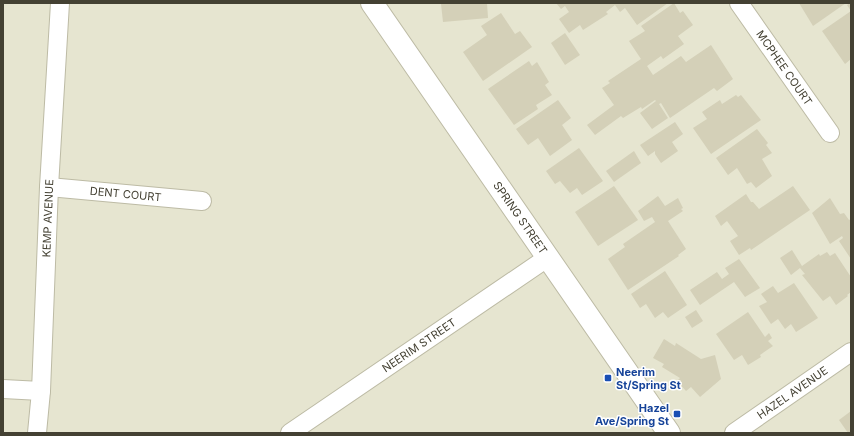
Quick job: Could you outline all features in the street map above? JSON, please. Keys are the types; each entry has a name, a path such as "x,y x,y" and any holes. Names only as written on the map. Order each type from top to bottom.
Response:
{"street":[{"name":"KEMP AVENUE","path":"37,433 41,391 49,188 60,3"},
{"name":"SPRING STREET","path":"372,3 669,433"},
{"name":"MCPHEE COURT","path":"739,3 830,133"},
{"name":"DENT COURT","path":"49,188 202,201"},
{"name":"NEERIM STREET","path":"290,433 547,258"},
{"name":"HAZEL AVENUE","path":"734,433 851,352"},
{"path":"3,389 41,391"}],"shaded area":[{"path":"3,3 851,3 851,433 3,433"}],"building":[{"path":"487,3 488,18 443,22 441,4"},
{"path":"556,3 668,3 637,25 625,8 620,12 615,5 606,12 608,14 583,30 580,25 569,33 559,19 569,12 565,6 561,9"},
{"path":"674,3 680,13 683,11 693,25 678,36 684,44 663,59 661,56 647,66 653,75 681,56 686,62 711,45 733,79 717,91 714,88 670,118 661,103 659,104 668,118 652,129 640,113 656,101 655,100 642,109 641,107 623,118 621,116 595,135 587,125 614,105 602,88 610,83 608,81 641,59 629,41 645,31 641,26"},
{"path":"799,3 846,3 813,26"},
{"path":"851,3 851,11 847,5"},
{"path":"851,11 851,59 845,64 822,31"},
{"path":"501,13 515,34 520,31 532,47 483,81 463,52 487,35 481,26"},
{"path":"565,33 580,55 565,65 551,43"},
{"path":"529,61 532,66 537,62 549,82 545,85 552,95 536,105 538,109 514,125 488,89"},
{"path":"736,95 738,97 741,95 761,120 711,154 693,128 707,119 702,112 720,100 722,104"},
{"path":"558,100 571,118 562,125 572,140 550,156 538,138 528,145 516,129"},
{"path":"675,122 683,134 672,142 678,151 661,163 655,154 655,151 648,156 640,145"},
{"path":"757,129 768,143 766,145 772,153 762,159 772,176 756,188 751,182 747,184 737,168 728,175 716,158"},
{"path":"579,148 603,181 582,195 577,188 570,193 560,181 555,184 546,171"},
{"path":"634,151 641,163 614,182 606,171"},
{"path":"614,186 638,220 598,246 575,212"},
{"path":"793,186 810,210 751,250 750,248 739,255 730,241 738,236 727,221 721,226 715,216 746,194 751,202 753,202 759,209"},
{"path":"658,196 665,206 678,198 683,211 668,221 686,249 678,255 679,256 628,290 608,259 625,247 623,244 655,222 652,217 644,221 638,211"},
{"path":"830,198 840,214 844,213 849,220 851,219 851,259 839,241 843,238 842,236 830,244 812,213"},
{"path":"792,250 802,266 819,254 820,256 827,252 830,256 835,253 851,277 851,292 847,295 848,296 836,305 830,296 823,301 802,275 805,274 800,268 791,275 780,258"},
{"path":"739,259 760,288 745,297 734,282 700,305 690,290 717,272 722,279 729,274 725,268"},
{"path":"665,271 687,305 668,318 663,312 655,318 646,304 640,308 631,294"},
{"path":"794,283 818,318 796,332 791,324 785,329 778,319 771,324 759,306 767,302 761,294 773,286 778,293"},
{"path":"696,310 703,321 692,328 685,317"},
{"path":"748,312 765,337 769,333 772,338 768,341 773,346 760,355 761,357 748,365 742,355 734,360 716,334"},
{"path":"664,339 675,346 676,343 701,359 715,355 721,379 700,397 691,387 686,391 677,381 680,378 662,367 664,364 653,358"},
{"path":"851,411 851,433 848,433 839,420"}],"place":[{"name":"Neerim St/Spring St","path":"608,378"},
{"name":"Hazel Ave/Spring St","path":"677,414"}]}
